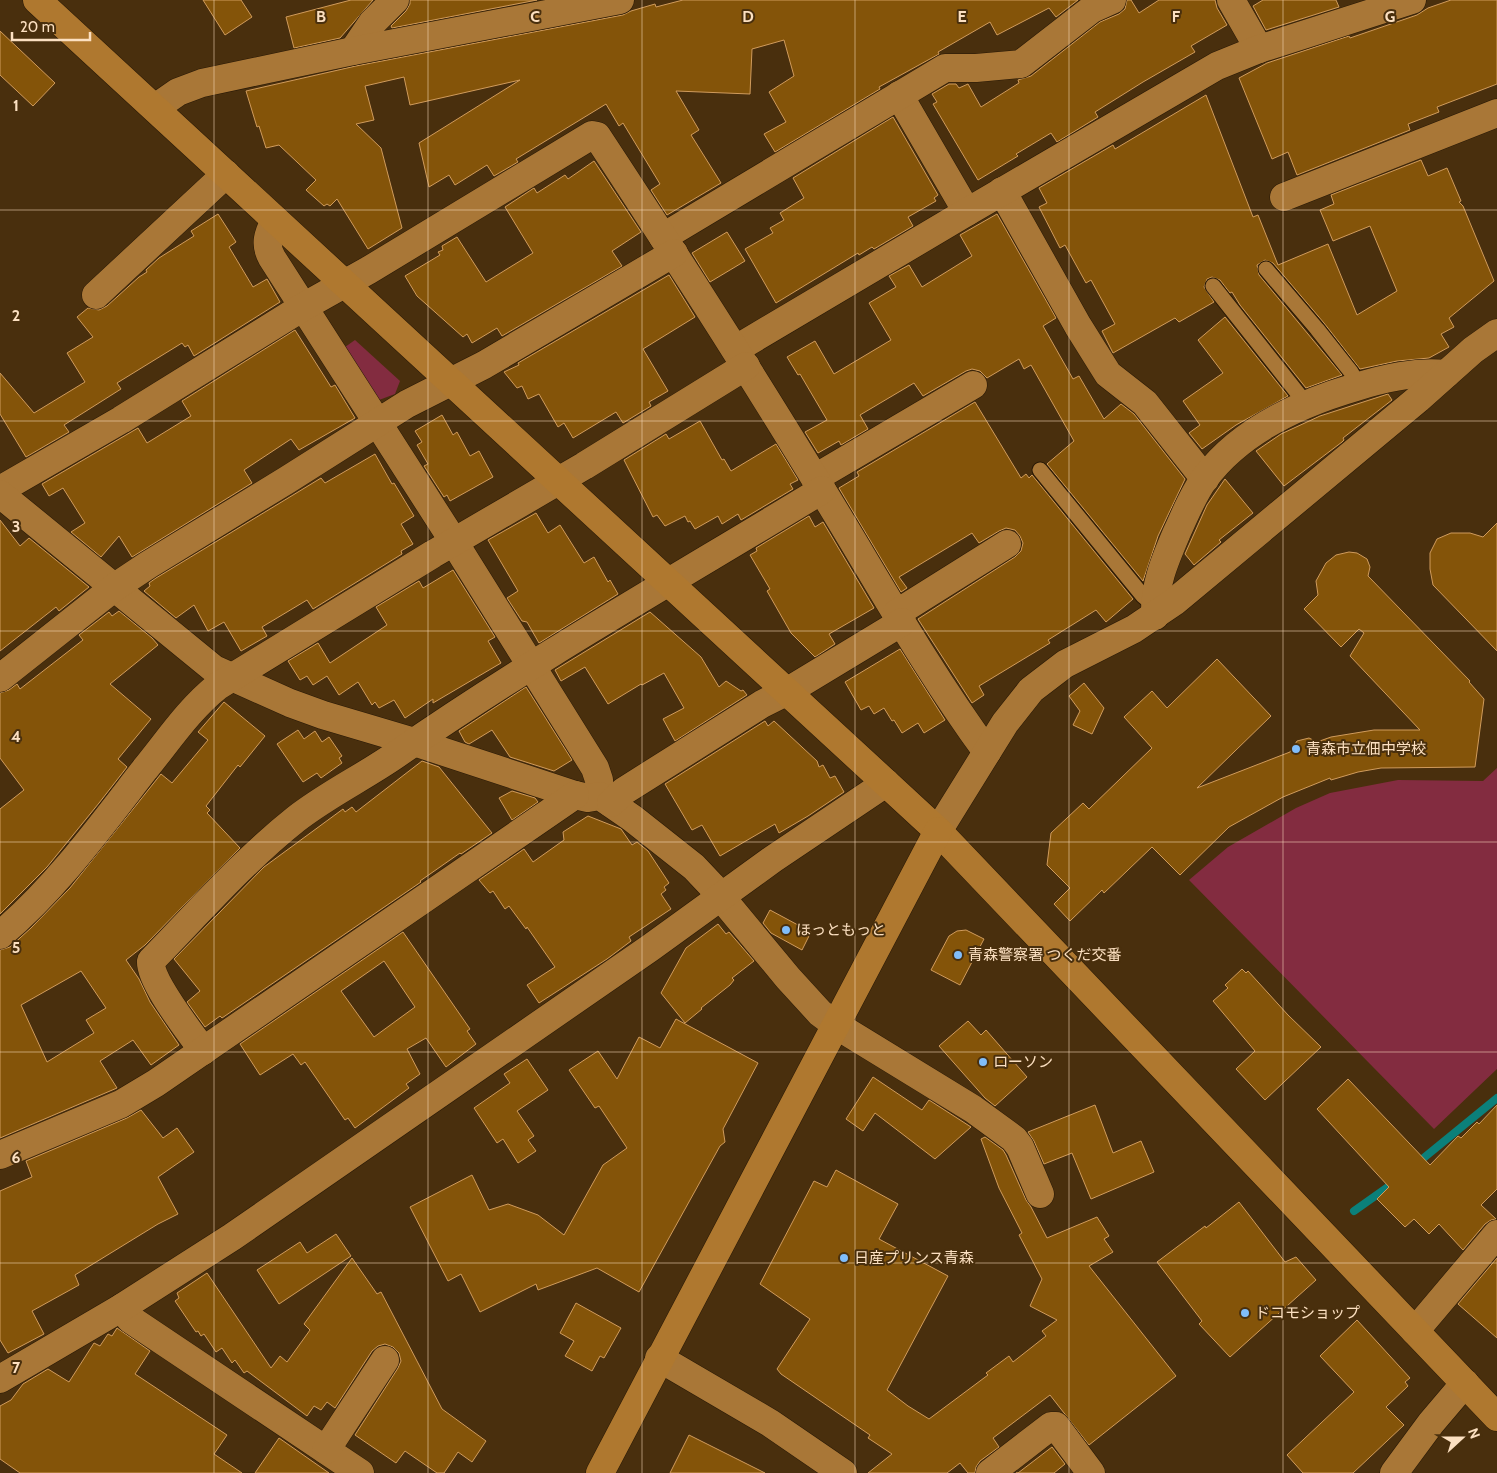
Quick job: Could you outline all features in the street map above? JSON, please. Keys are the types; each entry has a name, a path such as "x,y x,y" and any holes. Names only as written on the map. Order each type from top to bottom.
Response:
{"street":[{"path":"37,0 938,830 1497,1417"},
{"path":"353,51 360,38 372,23 395,0"},
{"path":"155,108 188,87 353,51 620,0"},
{"path":"0,678 114,588 180,544 287,480 407,404 484,365 899,95 945,68 976,68 1021,64 1092,9 1112,0"},
{"path":"1231,0 1259,48"},
{"path":"0,935 31,907 58,877 182,723 207,695 231,678 454,542 584,466 741,358 967,212 1217,66 1259,48 1412,0"},
{"path":"899,95 967,212"},
{"path":"1284,197 1497,113"},
{"path":"986,752 966,724 899,617 741,358 597,136 592,135 369,270 303,307 121,420 0,492 214,670 324,715 595,798 666,844 694,867 788,978 820,1012 836,1025 973,1109 1014,1140 1020,1147 1040,1194"},
{"path":"96,295 144,248 226,174"},
{"path":"1002,191 1078,326 1108,374 1144,403 1205,478"},
{"path":"276,220 270,231 268,250 454,542 594,768 599,780 595,798"},
{"path":"600,1473 938,830 986,752 1020,702 1047,677 1079,656 1134,629 1155,611 1174,602 1446,374 1495,339"},
{"path":"1155,611 1155,594 1164,560 1205,478 1241,442 1276,420 1336,393 1378,380 1412,374 1430,372 1446,374"},
{"path":"203,1050 162,990 151,967 151,961 254,856 294,821 325,798 377,768 531,665 670,582 973,385"},
{"path":"0,1155 121,1104 156,1083 203,1050 595,798 624,791 762,704 788,691 1008,544"},
{"path":"0,1380 121,1308 232,1237 650,948 773,859 886,784"},
{"path":"1415,1331 1497,1234"},
{"path":"121,1308 130,1319 360,1473"},
{"path":"659,1358 770,1423 843,1473"},
{"path":"326,1450 385,1360"},
{"path":"1394,1473 1431,1423 1465,1382"},
{"path":"990,1473 1051,1426 1056,1426 1091,1473"}],"lane":[{"path":"1266,269 1323,336 1351,372 1359,386"},
{"path":"1213,286 1307,405"},
{"path":"1040,470 1155,611"}],"shaded area":[{"path":"355,340 400,381 395,394 379,400 345,347"},
{"path":"1497,768 1497,1069 1434,1129 1189,880 1228,847 1296,808 1330,793 1398,780 1483,781"}],"building":[{"path":"203,0 241,0 252,17 225,35"},
{"path":"351,0 373,0 340,38 294,48 286,17"},
{"path":"410,0 537,0 392,28 391,26 406,11"},
{"path":"683,0 1078,0 1056,17 1049,8 997,35 990,22 938,52 939,54 879,87 880,89 775,152 764,134 786,122 769,92 794,76 784,40 752,49 750,94 676,91 699,130 691,135 721,183 667,215 651,190 660,184 623,123 619,126 606,104 516,159 518,162 494,176 487,165 455,185 449,175 429,187 419,143 520,80 410,105 404,77 365,86 374,120 356,124 381,148 402,228 368,249 337,199 330,206 327,204 324,206 306,190 316,180 279,145 266,148 259,126 257,127 246,91 356,66 623,15 655,4 656,7"},
{"path":"1127,0 1131,0 1139,13 1159,0 1215,0 1217,8 1227,25 1191,46 1195,52 1095,112 1098,117 1057,142 1051,133 978,180 933,104 937,102 932,94 949,84 956,84 959,88 968,84 981,107 1019,83 1018,80 1031,76 1100,22 1119,14 1125,9"},
{"path":"1263,0 1336,0 1339,7 1266,30 1253,6"},
{"path":"1451,0 1497,0 1497,84 1437,107 1439,112 1408,124 1410,130 1297,175 1288,152 1272,159 1239,78 1267,63 1349,36 1350,38 1417,15 1428,8"},
{"path":"0,31 55,83 33,106 0,75"},
{"path":"1206,95 1253,217 1258,215 1278,265 1328,244 1357,315 1397,291 1370,226 1333,241 1320,210 1334,204 1331,195 1421,160 1428,176 1447,168 1461,201 1459,202 1463,206 1494,281 1449,318 1454,327 1441,334 1449,347 1429,358 1397,361 1360,369 1273,263 1265,260 1257,265 1259,275 1342,375 1306,388 1240,305 1232,292 1230,293 1220,280 1212,277 1207,279 1204,287 1214,302 1179,322 1175,318 1113,353 1102,331 1115,324 1091,280 1086,283 1065,245 1060,248 1039,207 1047,203 1039,188 1113,145 1115,149"},
{"path":"893,117 938,195 934,198 936,201 908,217 913,226 874,249 872,247 859,255 858,253 776,303 745,249 773,233 770,228 784,220 780,213 804,198 793,178"},
{"path":"594,161 641,232 612,251 622,266 502,336 497,328 472,343 467,334 463,337 417,296 405,276 440,255 438,252 443,250 442,246 457,237 486,282 533,253 505,207 534,188 537,193 565,175 568,179"},
{"path":"218,214 236,242 229,247 253,287 267,279 280,302 194,356 188,345 185,347 182,343 117,383 121,389 64,425 69,432 26,457 0,414 0,373 34,413 85,382 67,353 93,337 77,317 88,308 99,310 107,306 147,272 146,270 159,258 194,236 191,231"},
{"path":"997,214 1056,318 1043,326 1073,379 1079,376 1104,419 1121,404 1134,414 1185,479 1158,536 1143,581 1047,464 1074,441 1031,365 1024,369 1019,359 987,378 980,371 972,369 966,371 923,396 914,383 860,415 868,429 841,445 839,441 818,453 805,432 827,420 800,374 798,375 787,357 815,341 834,374 891,340 869,303 896,287 889,276 909,265 922,287 972,256 960,235"},
{"path":"727,232 745,261 710,282 692,253"},
{"path":"669,275 695,317 643,349 668,391 649,402 651,406 623,423 616,412 573,438 564,423 558,427 539,394 528,399 522,386 517,388 504,372 519,365 518,363"},
{"path":"1225,317 1288,396 1236,425 1202,449 1189,433 1200,425 1183,401 1223,373 1198,340"},
{"path":"295,330 331,387 335,385 355,418 299,450 291,439 244,470 252,483 132,557 119,536 101,557 71,532 85,523 63,488 49,496 42,484 138,428 147,443 191,416 182,401"},
{"path":"1388,394 1392,400 1343,438 1342,442 1284,486 1256,451 1281,434 1320,416"},
{"path":"975,402 1021,478 1026,474 1029,478 1032,475 1133,599 1106,622 1096,610 1048,640 1050,643 979,686 984,695 972,703 918,619 1015,557 1021,551 1023,543 1020,536 1015,530 1006,528 979,543 972,533 899,577 907,588 901,592 839,488 859,476 857,472"},
{"path":"442,415 453,435 457,432 470,456 479,451 493,477 450,501 447,495 444,497 424,466 428,464 417,445 422,442 415,431"},
{"path":"700,421 722,460 724,459 731,471 776,444 798,480 790,484 793,489 741,520 738,514 722,524 718,516 695,529 685,516 665,526 657,515 653,517 624,460 666,434 669,439"},
{"path":"375,454 392,484 394,483 414,516 401,524 413,544 401,551 402,554 313,609 307,600 262,627 267,636 241,651 224,622 208,631 194,605 176,618 144,591 150,586 149,583 156,578 321,478 325,483"},
{"path":"1225,479 1253,513 1219,540 1221,542 1194,565 1185,554 1207,505"},
{"path":"536,513 548,533 560,525 584,563 594,557 608,582 610,580 618,594 539,643 527,622 522,621 507,598 518,591 488,540"},
{"path":"809,516 815,527 823,522 874,608 829,634 835,644 815,657 791,633 767,591 770,589 750,555 757,551 756,548"},
{"path":"0,520 20,546 29,538 89,587 59,611 56,607 0,651"},
{"path":"1497,523 1497,651 1433,585 1430,553 1437,539 1451,533 1470,533 1483,537"},
{"path":"1349,552 1357,553 1367,559 1370,567 1368,576 1470,681 1484,699 1475,767 1381,768 1331,780 1330,778 1283,797 1229,827 1180,875 1152,847 1104,893 1102,890 1070,921 1054,904 1070,888 1047,865 1051,833 1083,803 1089,809 1152,748 1124,717 1152,691 1167,708 1217,659 1271,716 1197,788 1290,752 1297,741 1309,738 1317,742 1331,737 1374,730 1420,730 1350,656 1364,633 1359,629 1341,647 1304,609 1318,595 1316,581 1326,563 1336,555"},
{"path":"453,570 495,637 488,641 501,663 433,703 433,699 405,718 394,700 379,708 375,702 372,705 358,682 339,695 327,676 313,685 307,676 300,680 288,661 318,643 330,663 387,625 376,607 419,581 423,588"},
{"path":"119,611 158,645 110,684 151,719 118,759 127,767 47,867 0,914 0,809 24,790 0,758 0,693 9,690 17,684 20,689 83,640 79,635 109,612 112,616"},
{"path":"650,612 701,657 719,687 726,681 741,691 743,690 747,695 675,741 663,719 684,708 664,673 641,684 608,704 585,667 561,681 555,670"},
{"path":"900,649 945,720 924,733 918,723 902,733 884,708 874,714 869,706 861,710 845,682"},
{"path":"1084,683 1104,708 1092,734 1073,725 1080,711 1069,696"},
{"path":"526,687 572,760 554,771 510,757 492,730 469,744 465,742 459,731"},
{"path":"224,702 265,736 240,767 238,765 206,806 210,810 207,813 240,848 145,945 126,960 139,979 150,1002 179,1045 151,1065 133,1040 100,1061 117,1088 0,1138 0,950 10,947 70,888 161,774 172,783 208,740 198,732","holes":["81,971 106,1008 86,1020 94,1033 47,1062 21,1005"]},
{"path":"765,721 768,726 774,721 817,761 819,767 823,765 830,778 835,776 844,792 779,833 775,824 720,856 702,825 692,830 665,784"},
{"path":"298,730 304,739 315,731 322,742 329,737 342,756 339,758 342,763 321,778 317,773 303,782 277,744"},
{"path":"422,761 439,767 492,833 460,853 421,882 222,1018 220,1016 205,1027 187,1002 200,991 174,959 264,867 343,809 345,812 352,807 356,812"},
{"path":"512,791 535,798 538,802 512,820 499,798"},
{"path":"588,816 621,829 632,845 637,842 648,851 669,883 664,887 666,890 661,894 671,909 629,937 631,941 607,959 539,1003 527,985 555,967 527,927 526,929 509,906 505,909 493,891 490,893 479,880 524,849 533,862 564,840 563,832"},
{"name":"ほっともっと","path":"770,910 811,932 802,950 771,933 763,923"},
{"path":"718,924 726,934 729,932 754,961 732,978 734,980 730,985 685,1023 661,993 686,948"},
{"name":"青森警察署 つくだ交番","path":"966,930 984,939 960,985 931,970 949,936 957,931"},
{"path":"403,932 470,1029 467,1031 476,1044 446,1067 426,1038 407,1049 420,1074 406,1084 409,1088 355,1128 348,1118 345,1120 305,1062 301,1065 293,1054 260,1075 240,1044","holes":["384,961 415,1007 374,1037 341,991"]},
{"path":"1242,969 1246,973 1248,971 1288,1015 1321,1047 1265,1100 1236,1069 1255,1051 1213,1001 1228,988 1225,985"},
{"path":"676,1019 758,1063 723,1129 725,1142 720,1146 639,1292 597,1268 538,1290 536,1284 480,1312 461,1274 448,1281 410,1207 472,1175 489,1210 508,1204 538,1215 564,1235 603,1165 627,1148 599,1106 595,1108 569,1070 598,1051 617,1079 639,1037 660,1048"},
{"name":"ローソン","path":"968,1021 981,1035 986,1030 1027,1077 995,1106 985,1098 939,1046"},
{"path":"527,1059 548,1090 517,1111 534,1136 528,1140 536,1151 518,1163 503,1139 497,1143 474,1108 510,1083 504,1074"},
{"path":"873,1077 922,1110 929,1100 971,1127 935,1159 875,1113 863,1131 846,1119"},
{"path":"1348,1079 1430,1165 1458,1136 1461,1138 1477,1122 1479,1124 1497,1105 1497,1189 1481,1205 1496,1219 1485,1224 1463,1250 1439,1224 1429,1234 1414,1219 1405,1227 1377,1199 1389,1187 1317,1109"},
{"path":"1095,1105 1113,1153 1141,1141 1154,1172 1091,1199 1072,1153 1044,1164 1028,1132"},
{"path":"141,1110 163,1138 177,1128 194,1152 158,1177 178,1214 158,1224 75,1275 79,1285 32,1311 44,1334 8,1353 0,1340 0,1191 32,1177 26,1161 127,1118"},
{"path":"985,1137 1003,1150 1026,1200 1047,1238 1097,1217 1109,1236 1104,1239 1113,1252 1089,1266 1176,1376 1089,1445 1050,1395 993,1438 999,1447 980,1461 975,1473 968,1473 960,1463 947,1473 868,1473 892,1454 868,1438 870,1435 781,1374 777,1369 810,1319 760,1284 814,1181 827,1187 836,1170 898,1204 879,1239 948,1276 887,1390 929,1419 988,1375 986,1373 1009,1356 1013,1362 1046,1336 1042,1331 1057,1320 1030,1306 1042,1279 1019,1235 1022,1233 999,1188 981,1139"},
{"path":"1239,1202 1285,1262 1296,1257 1316,1280 1230,1357 1199,1324 1202,1321 1157,1262"},
{"path":"336,1234 351,1256 279,1304 257,1270 300,1242 307,1253"},
{"path":"352,1258 377,1294 381,1292 442,1409 486,1441 472,1462 458,1452 444,1473 437,1473 405,1451 396,1463 355,1435 398,1368 401,1361 399,1353 393,1347 385,1344 378,1346 372,1351 335,1408 327,1402 321,1410 314,1406 307,1416 247,1371 244,1373 235,1360 232,1363 222,1348 216,1352 204,1334 201,1336 198,1331 196,1332 175,1301 179,1298 177,1293 207,1273 271,1368 280,1356 287,1362 310,1330 304,1324"},
{"path":"1497,1258 1497,1338 1458,1304"},
{"path":"576,1303 621,1328 604,1358 600,1356 592,1371 565,1356 574,1341 560,1333"},
{"path":"1357,1320 1410,1378 1405,1382 1408,1386 1386,1407 1404,1425 1353,1473 1303,1473 1287,1455 1354,1392 1320,1356"},
{"path":"117,1328 150,1351 135,1374 227,1435 214,1454 242,1473 20,1473 0,1459 0,1406 11,1400 23,1384 48,1369 69,1382 94,1343 100,1346 108,1334 112,1336"},
{"path":"689,1435 765,1473 670,1473"},
{"path":"279,1438 329,1473 255,1473"},
{"path":"1052,1447 1065,1464 1054,1473 1018,1473"}],"waterway":[{"path":"1415,1165 1497,1098"},
{"path":"1354,1211 1395,1182"}],"place":[{"name":"青森市立佃中学校","path":"1296,749"},
{"name":"ほっともっと","path":"786,930"},
{"name":"青森警察署 つくだ交番","path":"958,955"},
{"name":"ローソン","path":"983,1062"},
{"name":"日産プリンス青森","path":"844,1258"},
{"name":"ドコモショップ","path":"1245,1313"}]}
